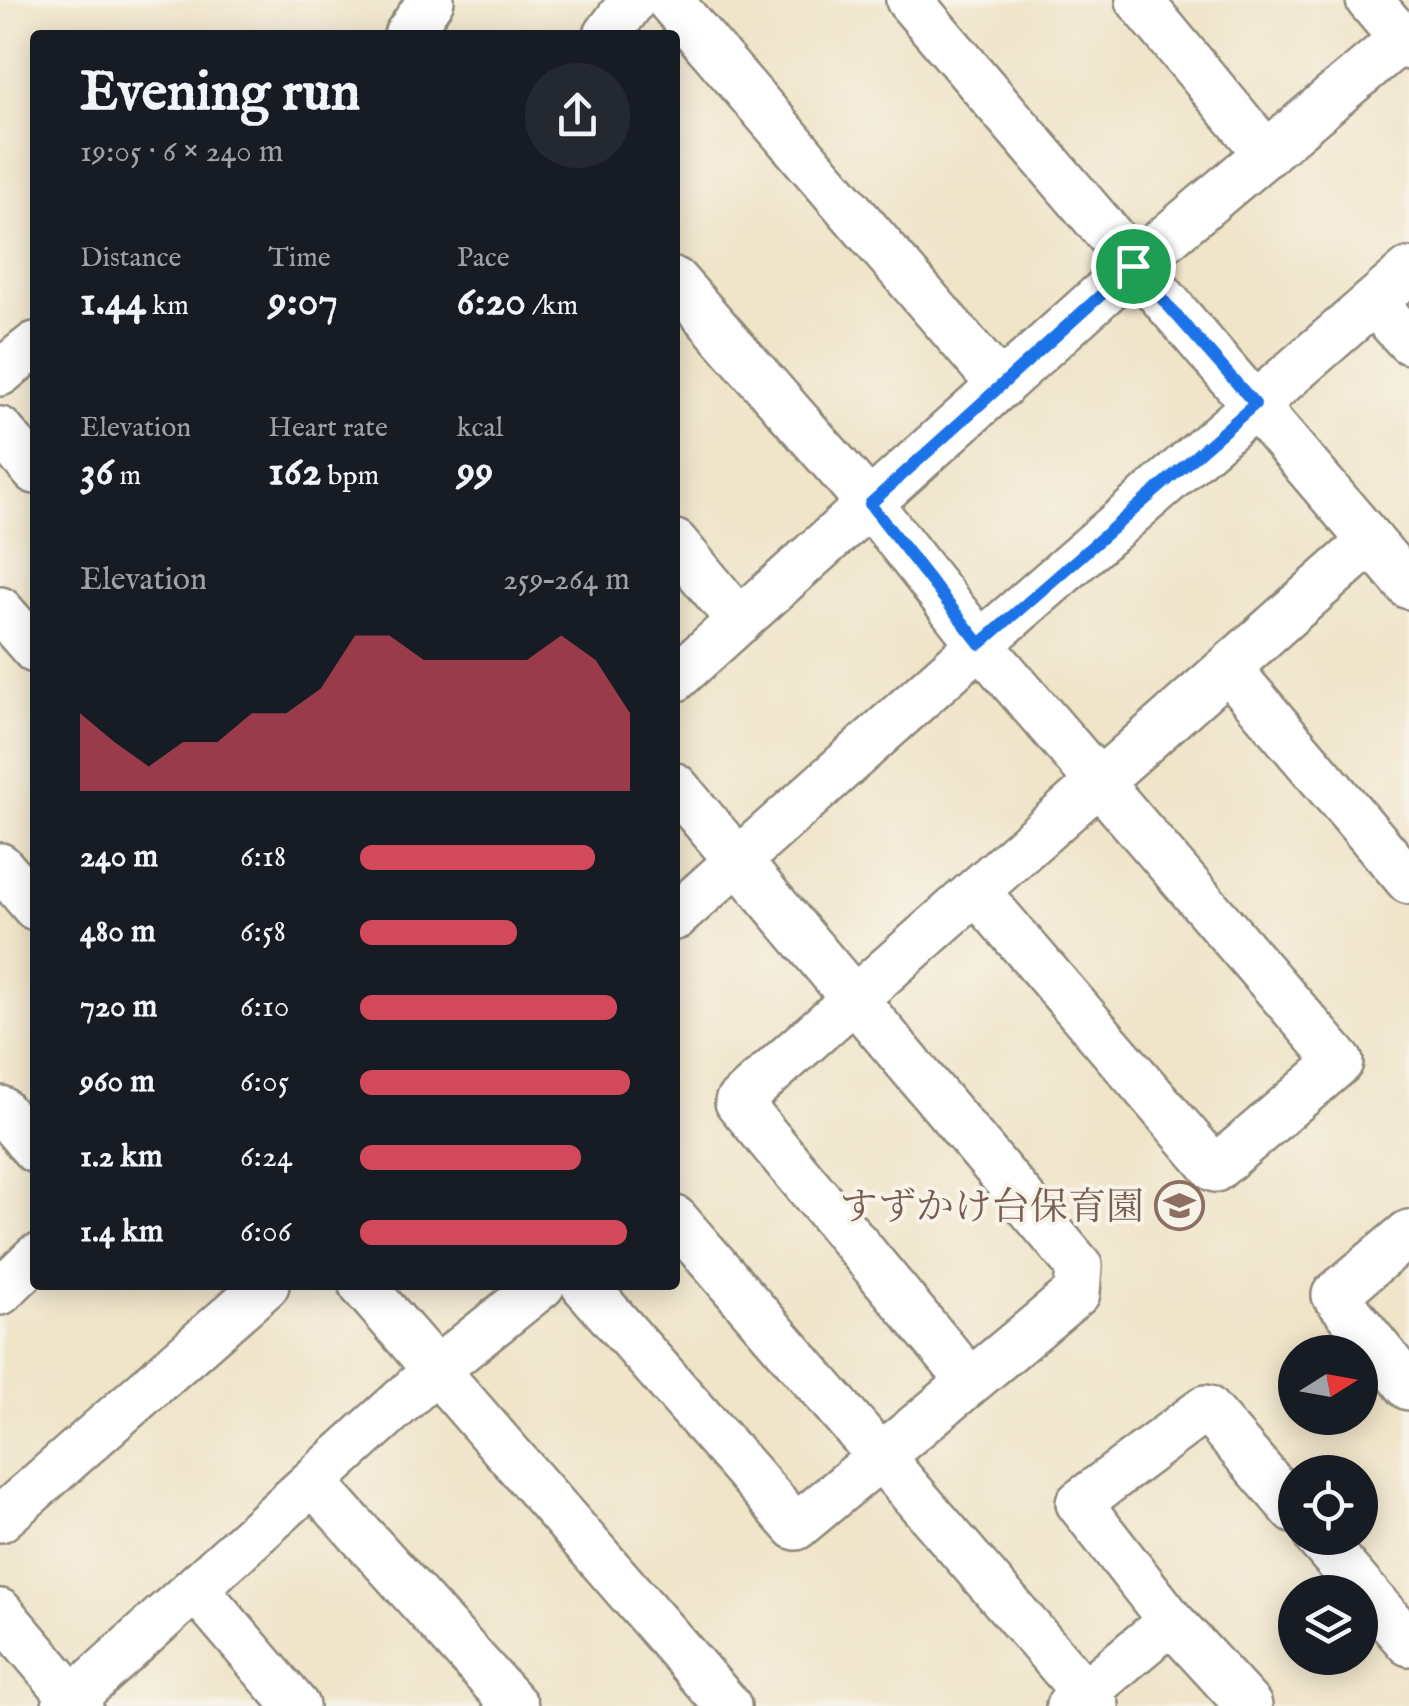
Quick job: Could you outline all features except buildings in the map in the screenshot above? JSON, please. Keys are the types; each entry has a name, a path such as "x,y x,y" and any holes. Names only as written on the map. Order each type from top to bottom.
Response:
{"street":[{"path":"410,30 431,0"},
{"path":"611,30 633,0"},
{"path":"669,0 1001,386"},
{"path":"909,0 1409,586"},
{"path":"1139,0 1267,154"},
{"path":"680,675 1133,266 1407,40 1369,0"},
{"path":"680,914 980,644 1409,271"},
{"path":"680,287 870,504 980,644 1340,1062 1215,1169 977,892"},
{"path":"1373,302 1409,341"},
{"path":"0,373 30,349"},
{"path":"0,430 30,465"},
{"path":"970,1381 738,1102 1371,541"},
{"path":"680,550 740,621"},
{"path":"0,610 30,644"},
{"path":"1228,668 1409,881"},
{"path":"588,1290 796,1527 1077,1293 1079,1266 680,792"},
{"path":"0,866 30,900"},
{"path":"0,1109 30,1144"},
{"path":"680,1225 880,1454 1083,1702 1172,1620"},
{"path":"1409,1233 1335,1295 1409,1387"},
{"path":"0,1292 30,1263"},
{"path":"0,1519 260,1290"},
{"path":"366,1290 728,1706"},
{"path":"0,1612 72,1704 436,1370 536,1290"},
{"path":"1249,1706 1172,1620 1079,1503 1206,1408 1278,1491"},
{"path":"314,1483 515,1706"},
{"path":"1333,1555 1409,1643"},
{"path":"196,1589 296,1706"}],"place":[{"name":"すずかけ台保育園","path":"1179,1206"}],"route":[{"path":"1133,266 1255,404 980,644 870,504 1133,266"}]}
